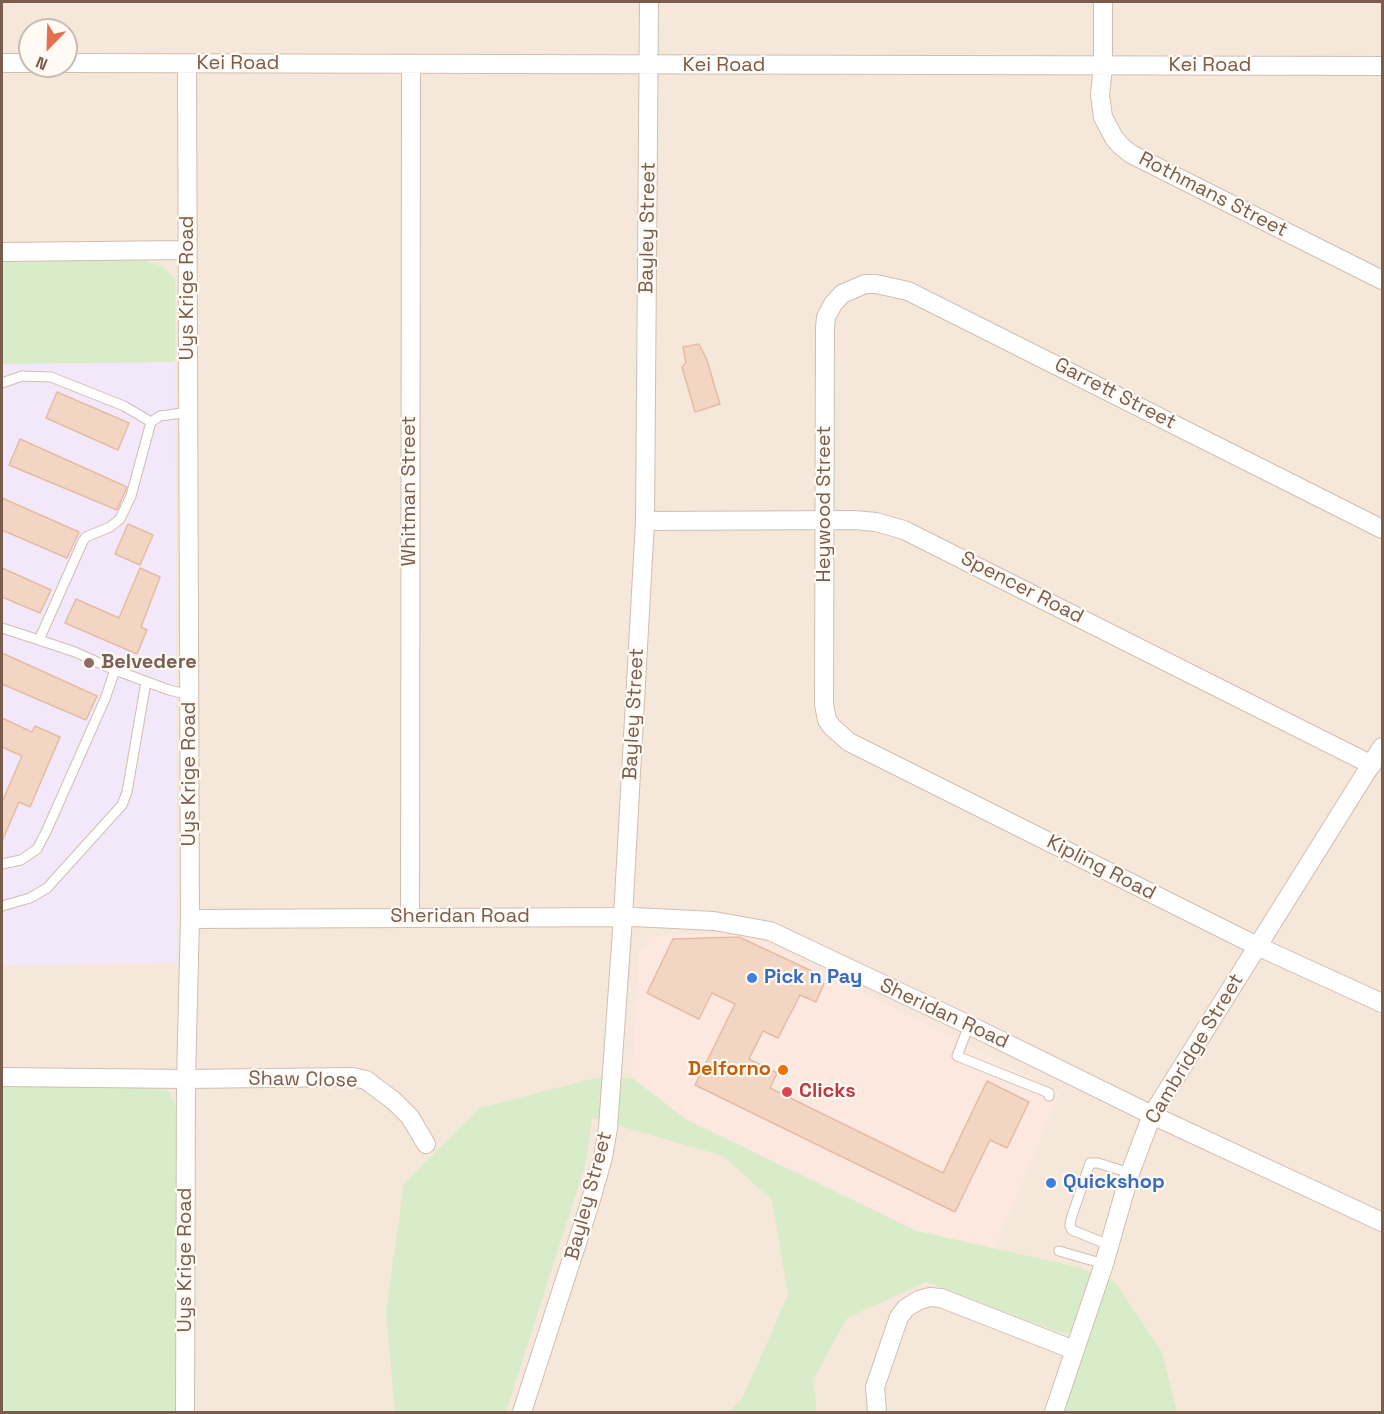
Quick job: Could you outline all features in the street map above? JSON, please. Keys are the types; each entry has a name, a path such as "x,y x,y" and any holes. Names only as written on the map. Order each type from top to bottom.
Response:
{"street":[{"name":"Bayley Street","path":"522,1413 590,1203 603,1157 608,1128 623,917 645,521 649,2"},
{"name":"Rothmans Street","path":"1103,2 1103,66 1100,95 1103,117 1114,138 1131,154 1383,280"},
{"path":"2,63 18,63"},
{"name":"Kei Road","path":"78,63 1383,66"},
{"name":"Uys Krige Road","path":"185,1413 186,1079 190,919 187,64"},
{"name":"Whitman Street","path":"410,917 411,65"},
{"path":"2,252 188,250"},
{"name":"Garrett Street","path":"842,294 865,284 908,291 1383,529"},
{"name":"Heywood Street","path":"827,720 824,693 825,328 826,317 842,294"},
{"name":"Spencer Road","path":"645,521 826,519 876,522 904,530 1372,765"},
{"name":"Kipling Road","path":"827,720 849,742 1257,946 1383,1003"},
{"name":"Cambridge Street","path":"1054,1413 1104,1264 1130,1173 1152,1115 1383,747"},
{"name":"Sheridan Road","path":"190,919 623,917 714,921 770,931 1152,1115 1383,1222"},
{"name":"Shaw Close","path":"2,1077 186,1079 352,1077 366,1080 380,1088 410,1117 426,1144"},
{"path":"877,1413 875,1387 899,1317 906,1308 920,1300 930,1297 941,1298 1074,1350"}],"lane":[{"path":"2,383 22,376 51,377 124,406 151,422"},
{"path":"39,640 83,541 86,537 110,527 120,519 132,496 151,422 160,416 189,412"},
{"path":"2,628 75,652 146,682 190,695"},
{"path":"2,864 21,860 37,849 105,699 115,669"},
{"path":"2,906 30,898 47,888 122,805 127,792 146,682"},
{"path":"969,1025 957,1056 1049,1093 1049,1096"},
{"path":"1109,1245 1072,1230 1071,1219 1090,1163 1098,1163 1130,1173"},
{"path":"1059,1251 1104,1264"}],"shaded area":[{"path":"2,2 1382,2 1382,1412 2,1412"},
{"name":"Belvedere","path":"175,362 177,963 2,966 2,363"},
{"path":"744,932 1060,1093 994,1248 917,1231 687,1119 632,1078 639,952 652,936"}],"green space":[{"path":"2,259 144,260 164,267 175,280 175,362 2,364"},
{"path":"595,1078 632,1078 687,1120 917,1231 1078,1267 1115,1282 1162,1352 1177,1412 1056,1412 1079,1335 1056,1331 926,1282 847,1318 813,1380 817,1412 728,1412 742,1399 788,1295 772,1200 723,1156 592,1118 586,1162 506,1412 395,1412 386,1312 404,1183 480,1108"},
{"path":"2,1081 156,1085 169,1091 178,1112 176,1412 2,1412"}],"building":[{"path":"699,344 707,360 720,404 695,412 682,367 686,363 683,347"},
{"path":"57,392 129,423 118,450 46,418"},
{"path":"20,439 127,487 117,510 9,465"},
{"path":"2,498 79,532 67,558 2,530"},
{"path":"128,524 153,535 140,565 115,554"},
{"path":"2,568 51,590 40,613 2,597"},
{"path":"140,568 160,577 141,627 147,630 137,654 65,623 76,599 119,618"},
{"path":"2,653 97,696 86,720 2,684"},
{"path":"2,718 32,732 35,726 60,737 30,807 19,802 2,841 2,802 22,756 2,747"},
{"path":"739,937 814,972 811,978 824,984 816,1002 800,995 778,1038 763,1031 749,1059 777,1073 770,1088 943,1173 987,1081 1029,1102 1007,1148 990,1140 955,1212 695,1085 735,1004 712,993 699,1019 647,993 673,939"}],"place":[{"name":"Belvedere","path":"89,663"},
{"name":"Pick n Pay","path":"752,978"},
{"name":"Delforno","path":"783,1070"},
{"name":"Clicks","path":"787,1092"},
{"name":"Quickshop","path":"1051,1183"}]}
